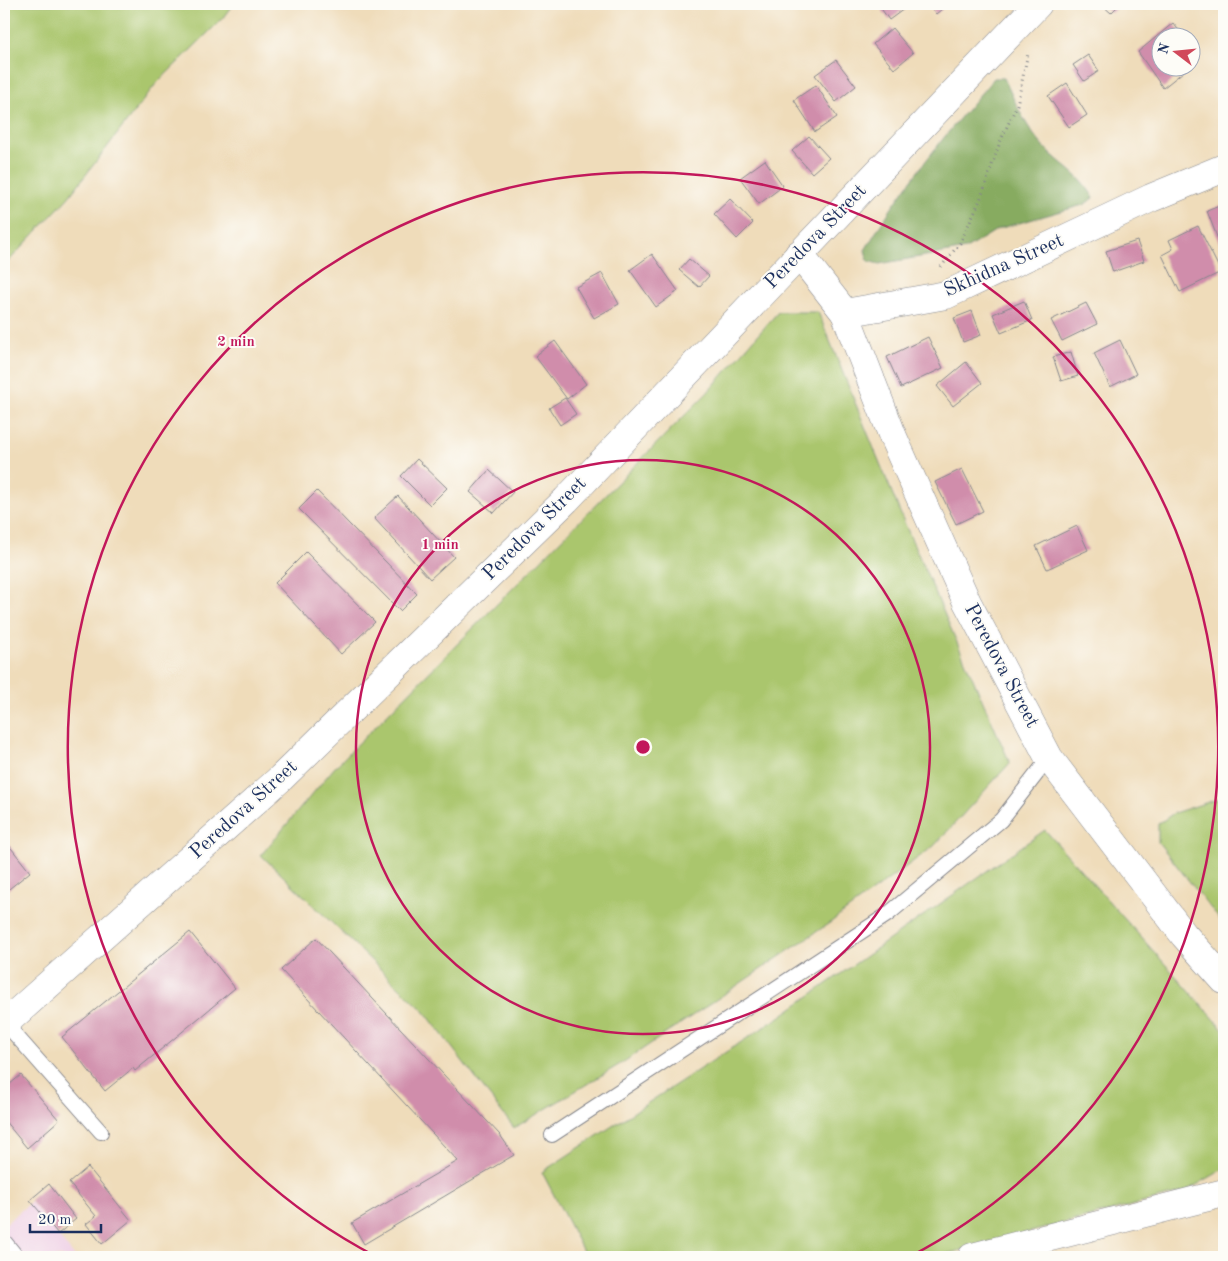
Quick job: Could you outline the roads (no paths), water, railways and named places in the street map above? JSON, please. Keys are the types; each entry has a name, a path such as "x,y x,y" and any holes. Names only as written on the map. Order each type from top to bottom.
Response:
{"street":[{"name":"Peredova Street","path":"4,1024 281,778 566,500 1038,4"},
{"name":"Skhidna Street","path":"845,314 946,295 1151,198 1224,168"},
{"path":"799,254 845,314"},
{"name":"Peredova Street","path":"845,314 893,437 967,602 1050,758 1184,935 1224,980"},
{"path":"972,1257 1224,1193"}],"lane":[{"path":"552,1135 887,914 1001,820 1050,758"},
{"path":"4,1024 101,1132"},
{"path":"4,1241 17,1257"}]}
